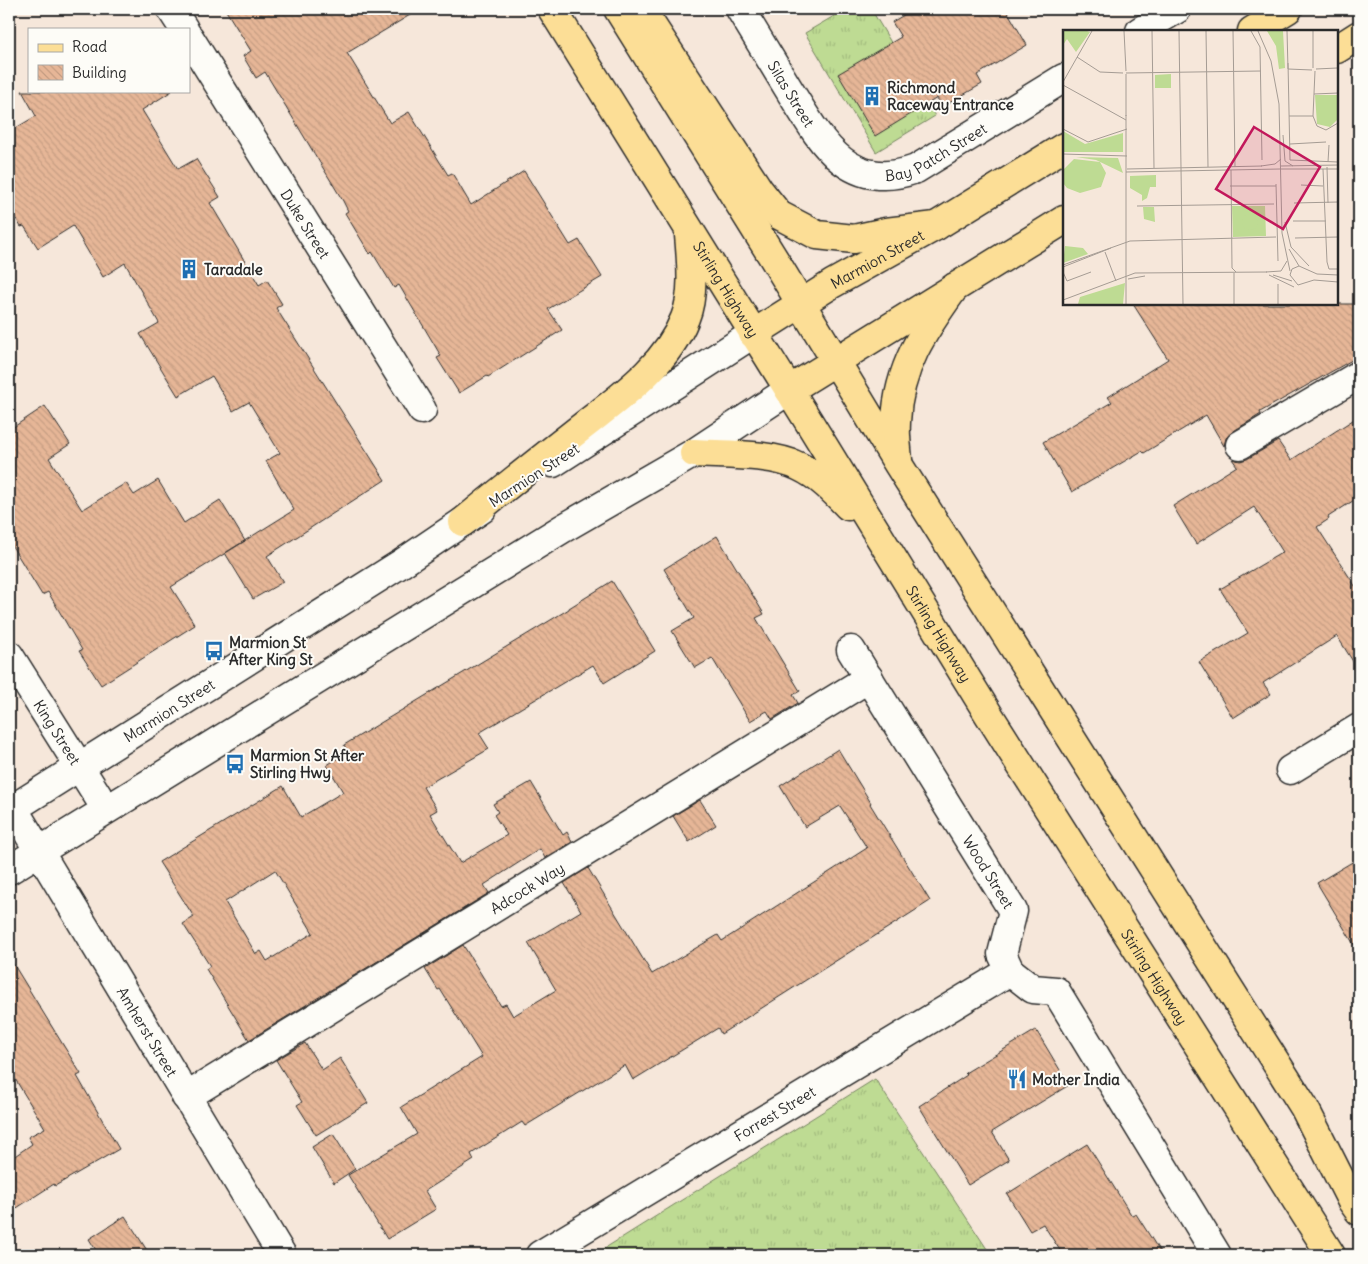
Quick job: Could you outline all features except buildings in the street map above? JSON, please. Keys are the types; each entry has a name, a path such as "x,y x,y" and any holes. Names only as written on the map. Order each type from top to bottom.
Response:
{"main road":[{"name":"Stirling Highway","path":"552,9 878,537 1331,1255"},
{"path":"618,9 898,464 1304,1107 1351,1200 1359,1211"},
{"path":"641,9 759,190 780,215 818,235 854,239 886,232 936,226"},
{"path":"1254,30 1288,9"},
{"path":"1338,48 1359,35"},
{"name":"Marmion Street","path":"753,334 832,284 936,226 1063,148"},
{"path":"789,390 1063,221"},
{"path":"463,522 621,396 660,362 677,338 686,315 692,278 689,230"},
{"path":"898,464 896,423 899,394 905,370 926,329 955,287"},
{"path":"694,453 769,458 800,467 829,486 878,537"},
{"path":"1304,1107 1359,1178"}],"street":[{"path":"171,9 183,28"},
{"name":"Silas Street","path":"740,9 818,138 841,161 854,168"},
{"path":"1142,30 1177,9"},
{"name":"Duke Street","path":"190,39 422,410"},
{"name":"Bay Patch Street","path":"854,168 866,173 884,176 903,174 916,169 1063,79"},
{"name":"Marmion Street","path":"11,809 402,563 753,334"},
{"path":"1240,445 1359,375"},
{"path":"9,870 562,529 694,453 789,390"},
{"name":"Wood Street","path":"851,650 1013,911 1002,954 1010,972"},
{"name":"King Street","path":"9,655 106,809"},
{"name":"Adcock Way","path":"186,1097 869,678"},
{"path":"1290,770 1359,728"},
{"name":"Amherst Street","path":"11,809 40,850 282,1255"},
{"path":"1010,972 1033,989 1056,991 1217,1255"},
{"name":"Forrest Street","path":"540,1255 1010,972"}],"green space":[{"path":"846,9 871,9 935,116 876,152 805,33"},
{"path":"875,1079 991,1255 594,1255"}],"place":[{"name":"Richmond Raceway Entrance","path":"872,96"},
{"name":"Taradale","path":"189,269"},
{"name":"Marmion St After King St","path":"214,651"},
{"name":"Marmion St After Stirling Hwy","path":"235,764"},
{"name":"Mother India","path":"1017,1079"}]}
